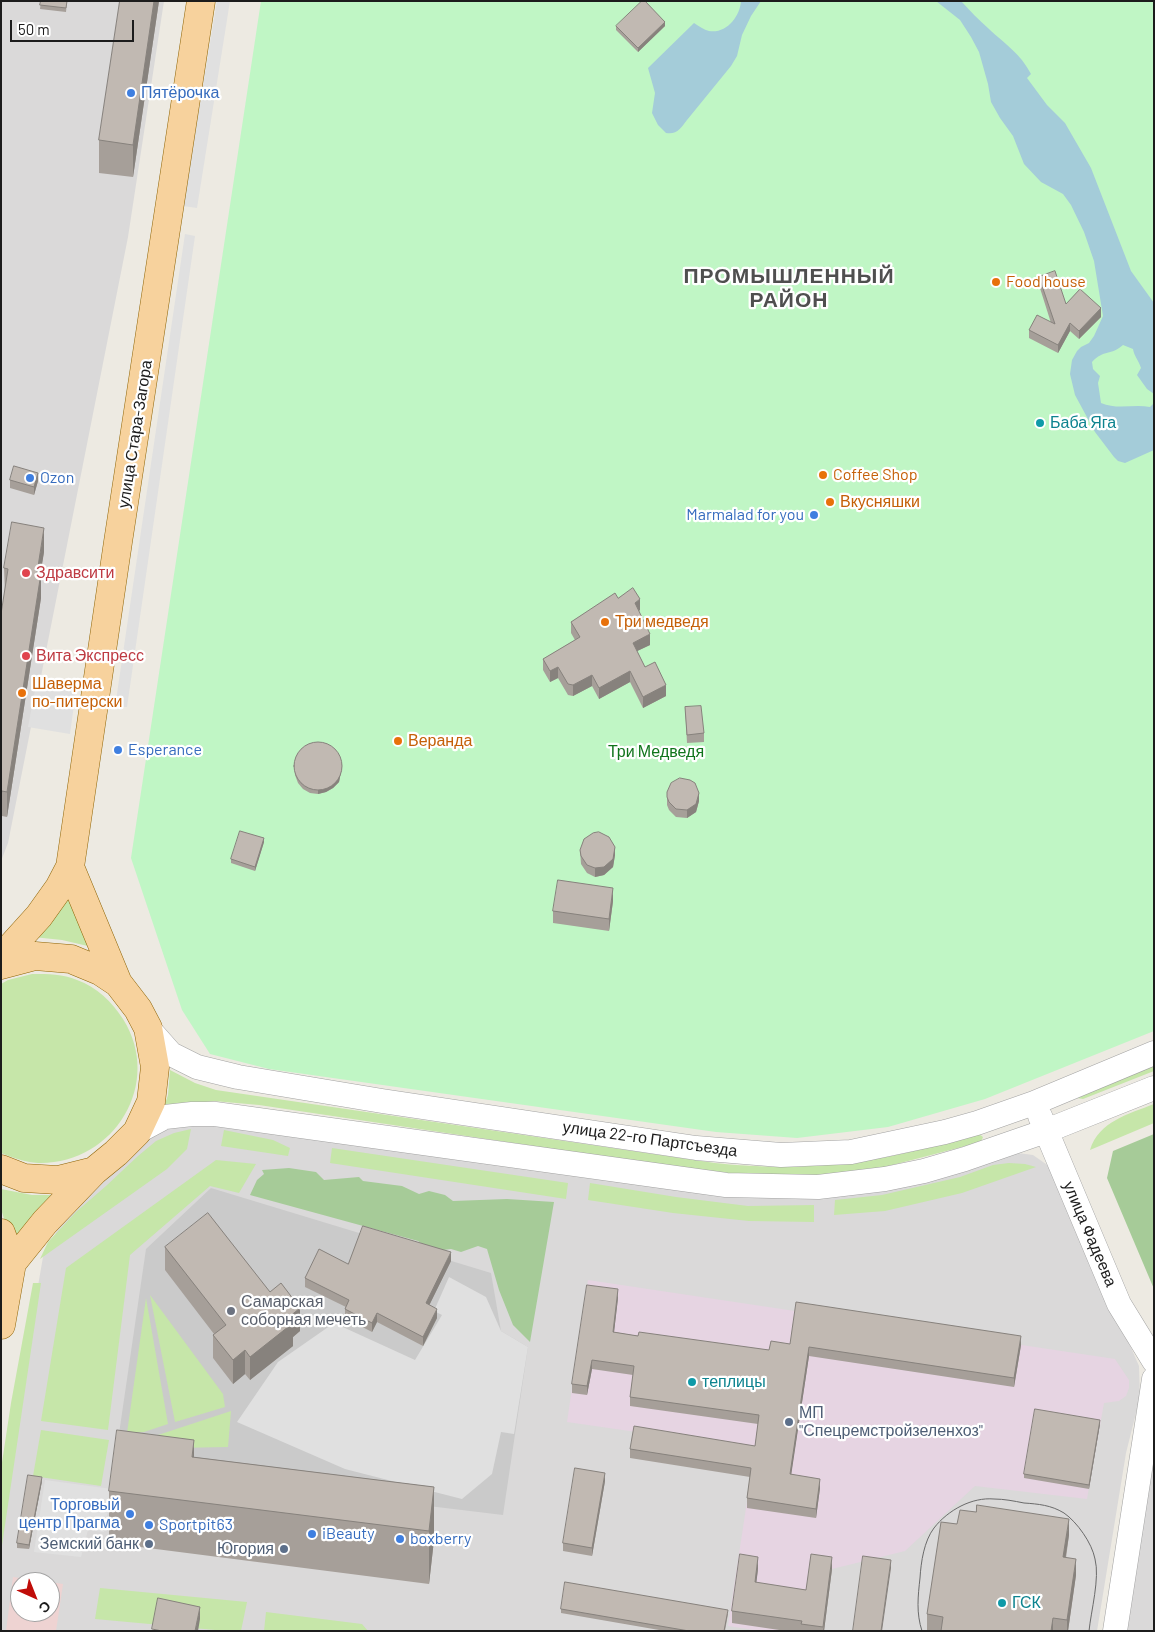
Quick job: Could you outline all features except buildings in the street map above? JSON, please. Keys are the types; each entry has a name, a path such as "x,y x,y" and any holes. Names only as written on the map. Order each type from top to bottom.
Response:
{"main road":[{"name":"улица Стара-Загора","path":"1,958 39,916 59,888 70,867 201,1"},
{"path":"1,1325 12,1263 45,1222 94,1171 137,1132 151,1102 155,1068 148,1028 138,1008 118,983 70,867"},
{"path":"1,965 34,956 72,959 100,971 118,983"},
{"path":"1,1169 24,1178 58,1180 94,1171"},
{"path":"1,1233 12,1263"}],"street":[{"name":"улица 22-го Партсъезда","path":"148,1028 171,1054 197,1067 238,1077 715,1150 782,1155 851,1152 945,1132 1034,1103 1154,1053"},
{"path":"137,1132 165,1117 215,1114 726,1185 818,1187 924,1171 965,1159 1046,1131 1154,1088"},
{"name":"улица Фадеева","path":"1034,1103 1120,1304 1154,1361"},
{"path":"1115,1631 1154,1379"}],"shaded area":[{"path":"1,1 164,1 128,237 8,843 1,861"},
{"path":"217,1 230,1 197,208 183,206"},
{"path":"185,234 195,236 127,707 115,707"},
{"path":"36,685 76,690 70,734 28,727"},
{"path":"195,1117 703,1190 1010,1152 1033,1155 1053,1169 1139,1366 1140,1397 1126,1453 1097,1631 1,1631 1,1499 43,1257 60,1225 115,1168 154,1133"},
{"name":"Самарская соборная мечеть","path":"211,1188 491,1273 501,1331 528,1347 503,1515 114,1468 146,1249"},
{"path":"449,1277 486,1297 501,1331 528,1347 514,1434 501,1432 492,1474 462,1499 345,1469 237,1422 278,1362 334,1323 415,1360 442,1315 434,1311"},
{"name":"МП \"Спецремстройзеленхоз\"","path":"588,1280 1115,1359 1129,1380 1129,1388 1126,1396 1119,1401 1104,1403 1087,1499 975,1486 905,1551 832,1569 811,1566 802,1631 760,1631 728,1626 755,1449 567,1422"},
{"path":"1154,1449 1154,1631 1125,1631"},
{"path":"45,1480 112,1489 104,1532 88,1530 81,1557 34,1552"},
{"path":"60,1584 63,1584 60,1604"},
{"path":"10,1600 10,1622 57,1622 56,1631 6,1631"}],"green space":[{"name":"Три Медведя","path":"261,1 1154,1 1154,1031 985,1099 888,1127 797,1138 716,1132 269,1069 210,1054 182,1010 131,858"},
{"path":"67,883 92,947 62,940 33,937"},
{"path":"32,974 72,978 91,987 103,996 123,1019 134,1044 138,1069 134,1094 124,1116 109,1135 89,1150 65,1160 38,1163 19,1160 1,1153 1,984 8,980"},
{"path":"1154,1064 1154,1071 1083,1099 1077,1098"},
{"path":"170,1070 195,1083 216,1090 735,1165 795,1167 854,1162 901,1154 979,1134 983,1137 981,1142 881,1168 834,1175 755,1178 259,1105 214,1101 164,1107 168,1095"},
{"path":"1154,1104 1154,1123 1090,1150 1094,1140 1108,1125 1125,1115"},
{"path":"191,1129 187,1149 167,1169 40,1259 48,1242 76,1212 138,1156 156,1141 174,1133"},
{"path":"224,1130 273,1140 290,1148 288,1156 221,1146"},
{"path":"1154,1134 1154,1289 1107,1178 1113,1151"},
{"path":"332,1148 568,1183 566,1199 330,1163"},
{"path":"216,1160 256,1164 239,1193 210,1186 130,1255 108,1430 41,1421 66,1268"},
{"path":"1009,1163 1036,1167 962,1193 885,1211 834,1215 835,1200 882,1195 960,1177 993,1165"},
{"path":"289,1168 316,1172 324,1180 359,1177 363,1181 402,1186 419,1194 429,1191 445,1195 453,1201 507,1199 554,1202 530,1342 513,1325 499,1290 487,1249 478,1246 461,1252 425,1246 418,1241 250,1195 257,1180 264,1174 262,1170"},
{"path":"590,1183 748,1206 814,1205 814,1222 749,1221 673,1213 588,1200"},
{"path":"1,1189 32,1195 54,1195 13,1248 1,1209"},
{"path":"33,1283 41,1283 1,1552 1,1469"},
{"path":"150,1295 223,1394 225,1407 175,1422"},
{"path":"146,1298 168,1424 144,1432 127,1433"},
{"path":"231,1411 228,1447 123,1449 152,1437"},
{"path":"41,1430 109,1440 101,1486 33,1476"},
{"path":"100,1588 247,1602 241,1631 95,1619"},
{"path":"266,1612 362,1624 368,1631 264,1631"}],"water":[{"path":"741,1 761,1 742,35 737,56 681,128 673,133 666,133 658,125 652,113 655,93 648,68 694,23 709,31 721,30 726,27 738,13"},
{"path":"936,1 961,1 1022,60 1031,74 1027,78 1047,105 1065,123 1091,168 1131,271 1154,303 1154,394 1147,389 1137,375 1141,368 1133,349 1123,345 1100,355 1092,362 1093,369 1100,376 1098,383 1101,403 1119,407 1150,407 1154,403 1154,450 1125,463 1118,461 1114,457 1095,432 1075,395 1070,374 1072,360 1077,351 1089,343 1103,316 1094,261 1084,232 1071,205 1063,194 1041,182 1024,164 1013,136 991,102 979,52 971,37 960,20"}],"tram line":[{"path":"922,1631 918,1611 918,1598 925,1545 934,1528 953,1510 977,1500 986,1499 1039,1504 1059,1510 1079,1527 1091,1546 1096,1567 1096,1585 1089,1631"}],"place":[{"name":"Пятёрочка","path":"131,93"},
{"name":"Food house","path":"996,282"},
{"name":"Баба Яга","path":"1040,423"},
{"name":"Coffee Shop","path":"823,475"},
{"name":"Ozon","path":"30,478"},
{"name":"Вкусняшки","path":"830,502"},
{"name":"Marmalad for you","path":"814,515"},
{"name":"Здравсити","path":"26,573"},
{"name":"Три медведя","path":"605,622"},
{"name":"Вита Экспресс","path":"26,656"},
{"name":"Шаверма по-питерски","path":"22,693"},
{"name":"Веранда","path":"398,741"},
{"name":"Esperance","path":"118,750"},
{"name":"Самарская соборная мечеть","path":"231,1311"},
{"name":"теплицы","path":"692,1382"},
{"name":"МП \"Спецремстройзеленхоз\"","path":"789,1422"},
{"name":"Торговый центр Прагма","path":"130,1514"},
{"name":"Sportpit63","path":"149,1525"},
{"name":"iBeauty","path":"312,1534"},
{"name":"boxberry","path":"400,1539"},
{"name":"Земский банк","path":"149,1544"},
{"name":"Югория","path":"284,1549"},
{"name":"ГСК","path":"1002,1603"}],"district":[{"name":"ПРОМЫШЛЕННЫЙ РАЙОН","path":"789,288"}]}
